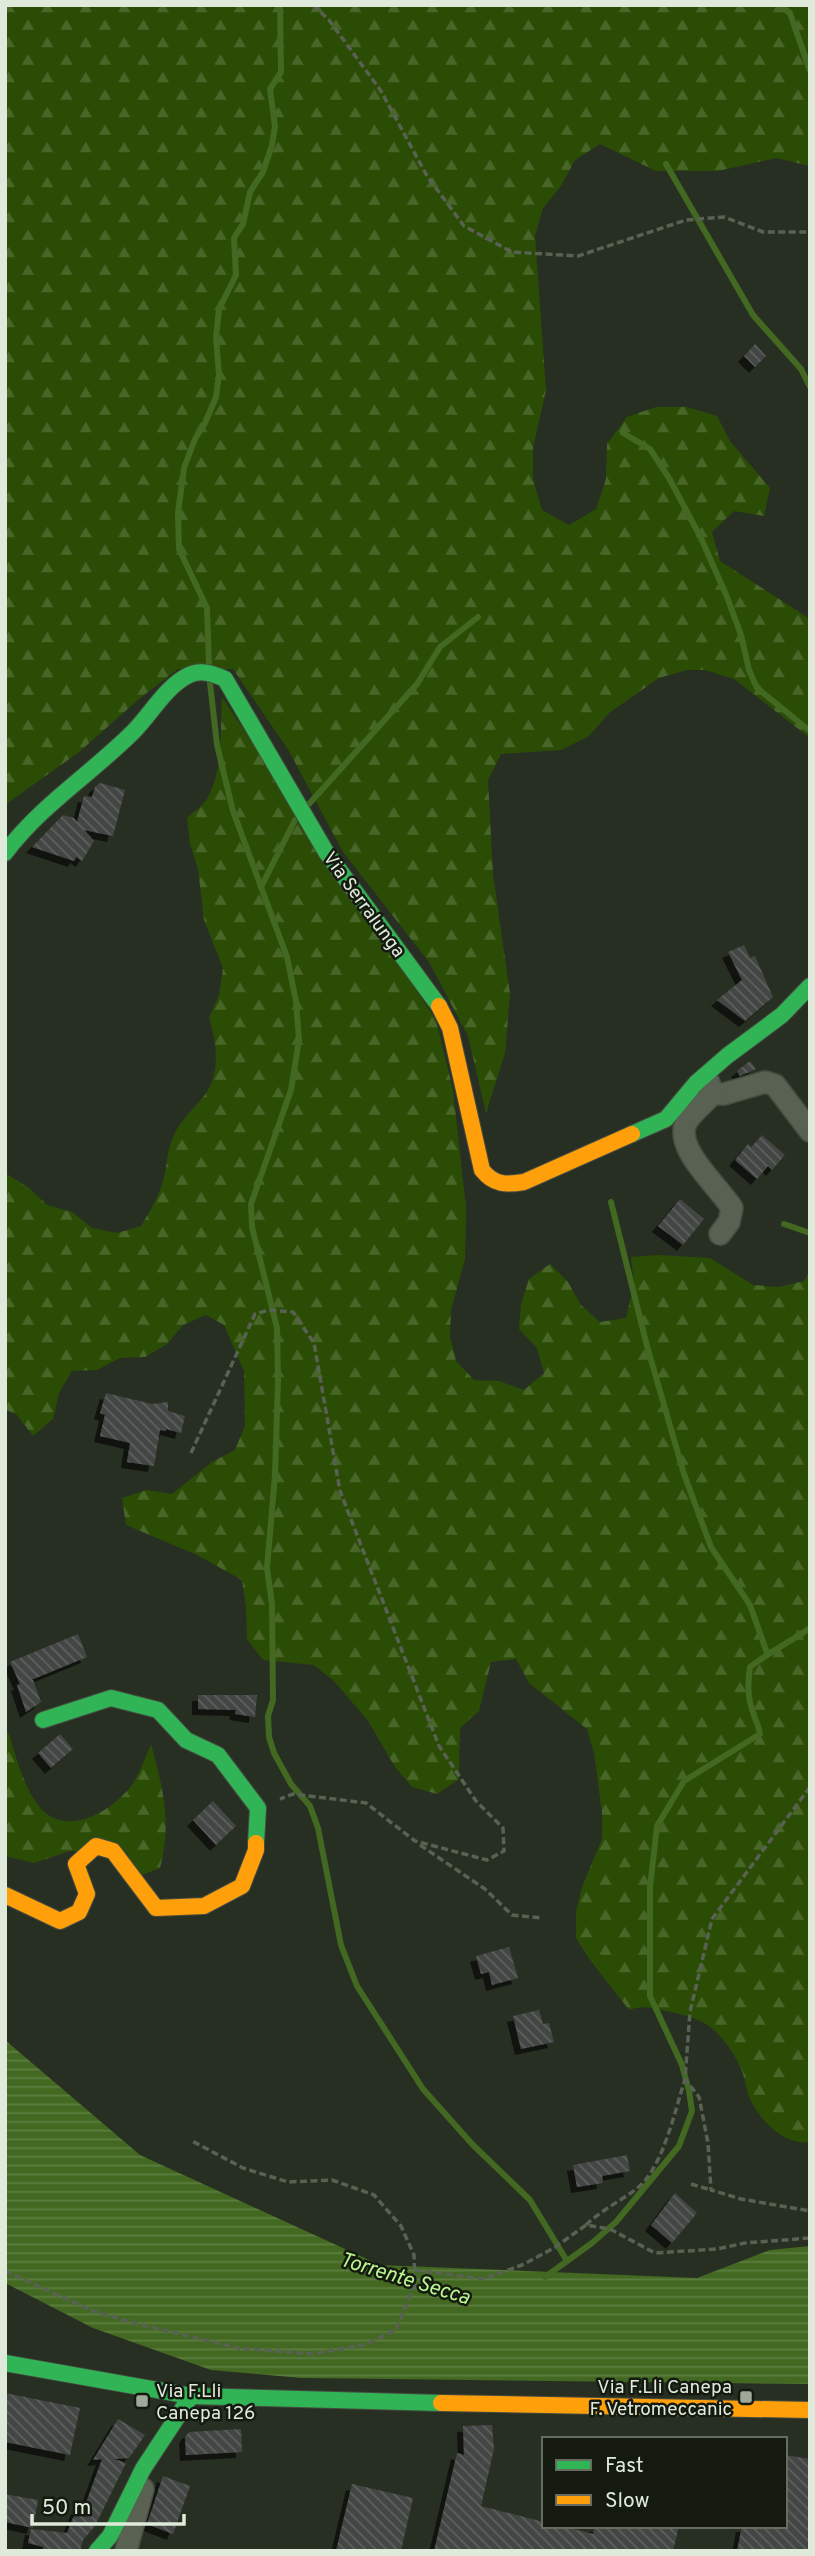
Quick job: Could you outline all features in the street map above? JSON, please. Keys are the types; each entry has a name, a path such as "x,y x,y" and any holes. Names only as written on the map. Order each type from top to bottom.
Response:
{"street":[{"name":"Via Serralunga","path":"5,853 22,829 66,786 126,738 186,676 206,671 225,679 326,852 435,999 450,1028 482,1170 491,1182 504,1186 524,1182 666,1119 710,1084 810,986"},
{"path":"710,1084 724,1094 765,1082 775,1085 810,1131"},
{"name":"Via Serralunga","path":"710,1084 686,1124 684,1141 704,1174 732,1208 729,1222 720,1234"},
{"path":"5,1895 60,1921 79,1912 86,1894 76,1864 96,1846 113,1851 156,1908 204,1906 242,1886 256,1850 257,1808 218,1755 186,1740 158,1710 111,1698 43,1720"},
{"path":"5,2364 191,2396 324,2402 810,2410"},
{"path":"97,2551 110,2536 151,2457 191,2396"},
{"path":"126,2551 151,2457"}],"path":[{"path":"313,5 329,20 381,91 427,176 464,226 512,252 578,256 686,220 724,217 763,232 810,232"},
{"path":"191,1453 255,1314 269,1310 293,1312 314,1343 340,1491 439,1746 476,1801 503,1828 504,1851 487,1860 415,1841"},
{"path":"415,2270 484,2279 522,2265 554,2248 599,2212 643,2183 658,2160 685,2079 690,2012 712,1919 810,1787"},
{"path":"257,1808 293,1794 366,1802 415,1841 485,1889 512,1916 542,1918"},
{"path":"685,2079 699,2097 708,2143 710,2190"},
{"path":"5,2271 93,2311 238,2348 312,2354 364,2345 396,2330 415,2284 414,2255 401,2226 374,2195 332,2180 288,2182 243,2168 192,2141"},
{"path":"691,2185 741,2199 810,2211"},
{"path":"586,2225 610,2229 655,2253 810,2238"}],"green space":[{"path":"5,5 810,5 810,166 776,158 718,171 656,171 600,144 575,160 561,186 543,208 535,236 546,390 533,448 533,479 542,510 569,525 596,509 606,479 607,444 627,417 656,407 687,407 717,416 730,441 770,488 764,516 734,511 712,532 720,561 810,619 810,738 734,679 705,670 687,670 659,678 609,713 589,736 561,750 501,754 488,780 493,874 510,994 505,1053 486,1113 468,1036 429,962 343,852 289,751 233,669 178,669 79,752 5,805"},
{"path":"222,697 436,1020 453,1090 466,1208 465,1259 451,1310 450,1336 456,1361 474,1380 499,1381 524,1390 544,1373 537,1348 519,1329 521,1304 529,1279 550,1264 568,1282 581,1305 600,1322 626,1318 634,1283 631,1257 658,1255 710,1258 753,1285 779,1287 804,1281 810,1269 810,2142 790,2140 773,2129 759,2114 749,2097 737,2060 711,2027 689,2016 655,2008 629,2010 576,1938 576,1912 582,1887 602,1839 602,1813 594,1753 587,1729 529,1683 516,1659 491,1662 479,1711 460,1728 459,1779 437,1794 412,1787 395,1767 368,1721 335,1682 314,1665 263,1660 247,1639 242,1580 197,1555 126,1525 122,1498 147,1490 172,1494 212,1462 235,1450 245,1426 244,1371 224,1325 206,1315 183,1325 167,1344 145,1357 120,1358 97,1370 72,1371 59,1393 53,1419 33,1436 17,1415 5,1409 5,1173 28,1187 47,1205 72,1212 92,1228 117,1233 141,1226 160,1190 175,1134 204,1096 213,1078 216,1058 209,1018 219,995 223,968 204,920 198,869 190,844 187,818 207,799 216,775"},
{"path":"5,1730 9,1734 24,1780 33,1797 48,1815 59,1820 83,1820 117,1801 134,1782 151,1744 165,1805 164,1851 160,1868 137,1877 127,1853 70,1851 34,1863 5,1856"}],"water":[{"name":"Torrente Secca","path":"5,2040 140,2155 380,2265 697,2278 770,2250 810,2246 810,2384 301,2378 211,2370 93,2328 5,2283"}],"building":[{"path":"755,344 766,356 755,367 744,356"},
{"path":"100,783 125,790 113,836 84,830 94,841 82,861 76,857 74,861 32,847 63,815 74,818 77,822 84,796 92,797 95,787"},
{"path":"744,945 750,958 755,956 773,997 745,1021 717,1000 742,980 728,952"},
{"path":"750,1061 756,1069 740,1076 737,1071"},
{"path":"762,1135 785,1155 772,1170 768,1166 757,1179 735,1160 748,1144 751,1147"},
{"path":"680,1199 704,1219 683,1245 658,1226"},
{"path":"106,1393 152,1404 168,1402 168,1411 185,1416 181,1433 160,1430 154,1466 127,1462 130,1443 100,1436 105,1415 100,1413"},
{"path":"78,1634 87,1657 31,1680 41,1702 26,1712 17,1685 20,1684 10,1662"},
{"path":"198,1695 257,1695 255,1717 235,1714 236,1710 198,1709"},
{"path":"60,1734 73,1749 51,1768 38,1753"},
{"path":"213,1801 236,1826 216,1845 193,1820"},
{"path":"509,1947 518,1978 492,1985 489,1972 481,1974 476,1956"},
{"path":"539,2010 543,2024 549,2023 554,2042 521,2049 513,2016"},
{"path":"627,2155 630,2171 602,2176 603,2183 577,2187 573,2165"},
{"path":"675,2193 697,2213 672,2243 651,2225"},
{"path":"5,2393 80,2408 70,2455 5,2442"},
{"path":"118,2419 145,2435 129,2458 114,2459 126,2463 95,2526 83,2540 80,2551 41,2551 44,2547 28,2543 31,2529 67,2533 77,2508 83,2511 102,2459 93,2460"},
{"path":"492,2425 494,2449 481,2506 542,2521 542,2528 569,2528 593,2534 594,2528 679,2528 673,2551 434,2551 457,2453 464,2455 463,2426"},
{"path":"241,2429 242,2452 186,2455 185,2437 189,2432"},
{"path":"787,2455 810,2459 810,2551 737,2551 742,2528 787,2528"},
{"path":"163,2476 190,2486 173,2534 147,2524"},
{"path":"352,2484 413,2498 401,2551 336,2551"},
{"path":"5,2494 38,2500 33,2528 5,2522"}],"waterway":[{"path":"209,665 207,608 179,549 178,513 184,468 216,397 219,375 216,338 219,309 236,275 234,238 243,224 250,192 263,172 272,145 275,126 270,89 281,72 280,5"},
{"path":"779,5 790,13 810,71"},
{"path":"666,164 753,315 801,369 810,387"},
{"path":"623,433 650,449 701,538 727,597 757,688 810,731"},
{"path":"309,804 417,684 440,647 478,617"},
{"path":"210,683 217,745 233,811 287,957 296,1001 299,1040 291,1090 251,1204 252,1227 277,1328 275,1475 267,1568 272,1604 273,1700 268,1716 269,1737 274,1753 291,1784 310,1806 318,1828 341,1945 357,1986 423,2089 472,2144 530,2200 567,2261"},
{"path":"261,887 295,820"},
{"path":"611,1202 647,1346 684,1474 711,1547 750,1605 767,1653"},
{"path":"784,1224 810,1233"},
{"path":"545,2277 616,2222 679,2146 692,2111 689,2091 682,2065 650,1996 650,1887 657,1826 684,1781 760,1734 750,1701 750,1667 810,1628"}],"traffic: fast":[{"path":"5,853 34,820 133,732 173,686 194,673 216,675 225,679 326,852 439,1006"},
{"path":"632,1134 666,1119 696,1083 782,1015 810,986"},
{"path":"43,1720 111,1698 158,1710 186,1740 218,1755 258,1808 256,1843"},
{"path":"5,2363 191,2396 441,2403"},
{"path":"97,2551 110,2536 143,2469 191,2396"}],"traffic: slow":[{"path":"439,1006 450,1028 482,1170 491,1179 506,1183 524,1182 632,1134"},
{"path":"5,1895 60,1921 79,1912 87,1894 76,1864 96,1846 113,1851 156,1908 204,1906 242,1886 256,1850 256,1843"},
{"path":"441,2403 810,2410"}],"place":[{"name":"Via F.Lli Canepa F. Vetromeccanic","path":"746,2397"},
{"name":"Via F.Lli Canepa 126","path":"142,2401"}]}
